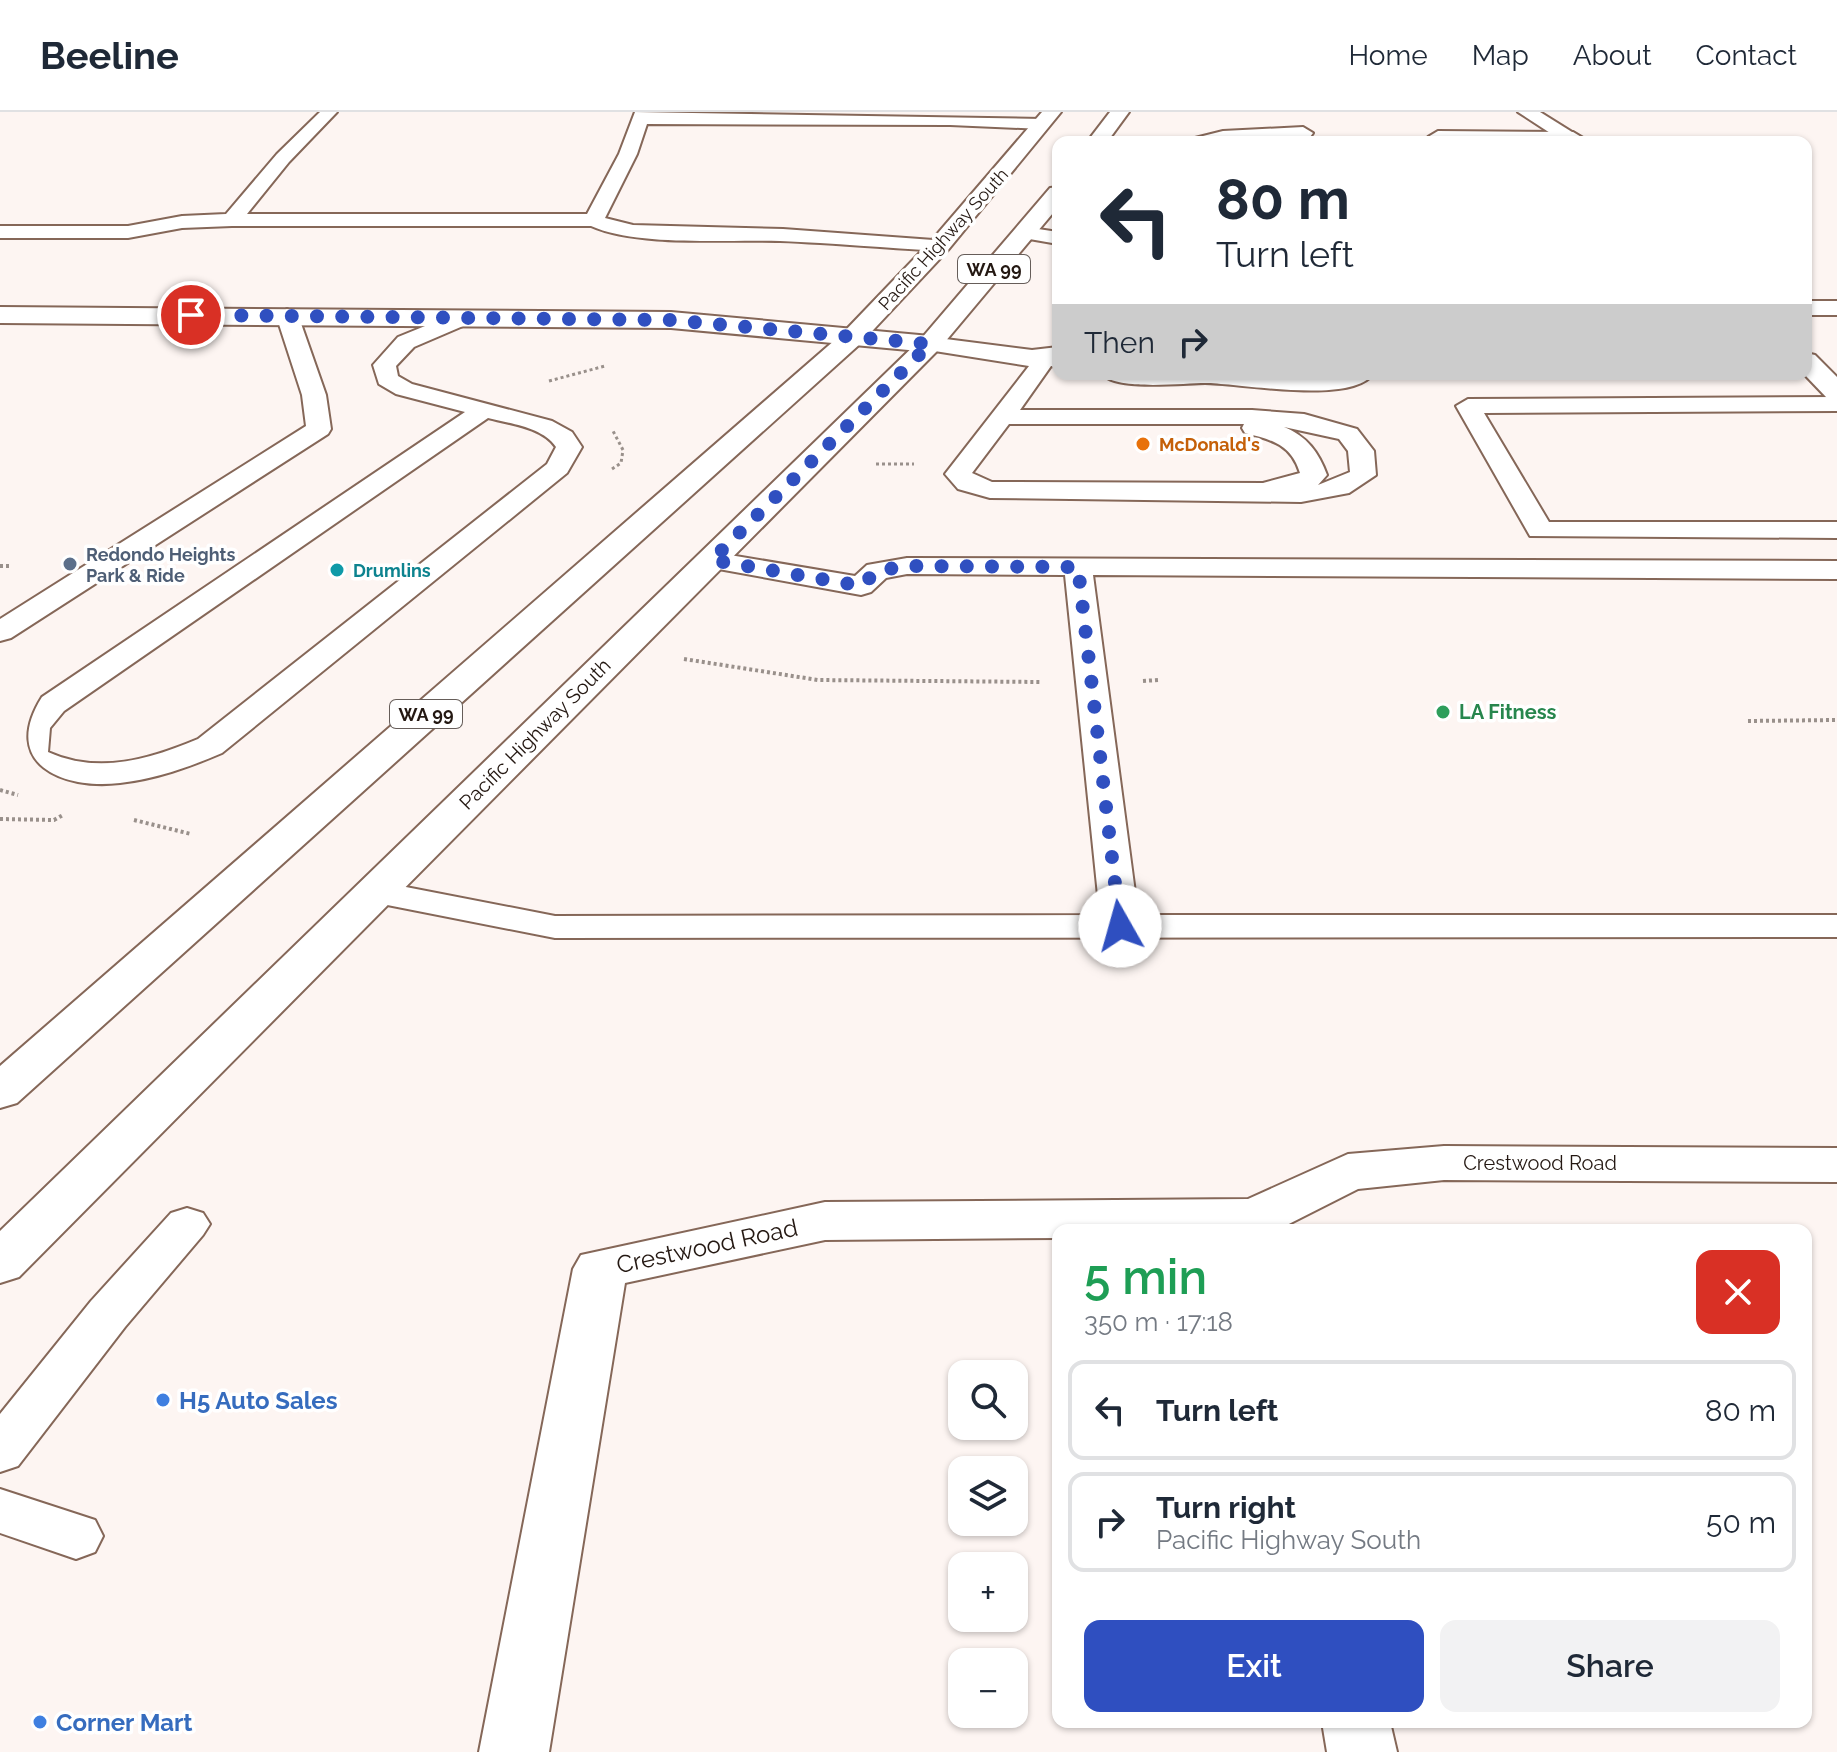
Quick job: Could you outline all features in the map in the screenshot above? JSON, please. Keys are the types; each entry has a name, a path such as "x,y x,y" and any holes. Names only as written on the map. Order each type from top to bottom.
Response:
{"main road":[{"path":"1102,136 1120,112"},
{"path":"1527,112 1568,136"},
{"path":"1433,116 1436,136"},
{"name":"Pacific Highway South","path":"0,1092 852,338 940,245 1047,118"},
{"path":"1301,136 1320,120"},
{"name":"Pacific Highway South","path":"0,1263 930,344 1052,200"},
{"path":"1812,308 1837,308"},
{"path":"0,315 671,320 930,344"},
{"path":"1812,367 1837,392"},
{"name":"Crestwood Road","path":"514,1752 600,1269 825,1221 1257,1224 1348,1172 1444,1163 1837,1166"},
{"path":"1357,1728 1362,1752"}],"lane":[{"path":"232,220 283,158 329,112"},
{"path":"594,220 628,154 641,116 950,120 1047,118"},
{"path":"706,234 721,214"},
{"path":"0,232 128,232 182,222 232,220 594,220 614,229 797,235 940,245"},
{"path":"1025,233 1052,237"},
{"path":"0,632 319,429 314,395 287,315"},
{"path":"462,318 406,342 384,365 385,372 393,384 404,389 484,410 547,428 566,439 569,447 567,456 558,468 233,732 183,758 132,771 100,775 71,772 50,767 34,758 29,744 32,729 53,704 484,410"},
{"path":"930,344 1050,357"},
{"path":"999,421 1252,417 1304,421 1348,434 1361,451 1363,475 1353,482 1292,495 1261,491 990,490 967,483 958,474 1040,366 1050,357"},
{"path":"1234,380 1310,380"},
{"path":"1837,404 1468,406 1540,530 1837,530"},
{"path":"999,421 1302,430 1334,439 1347,458 1329,473 1261,491"},
{"path":"1258,428 1285,434 1302,449 1314,475 1305,481"},
{"path":"712,560 861,586 877,571 907,566 1837,570"},
{"path":"1078,567 1120,926"},
{"path":"375,892 555,927 1837,926"},
{"path":"0,1451 108,1314 187,1224"},
{"path":"0,1511 76,1536"}],"path":[{"path":"684,659 818,680 1158,680"},
{"path":"1748,721 1837,720"},
{"path":"0,819 54,820 66,813"}],"place":[{"name":"McDonald's","path":"1143,444"},
{"name":"Redondo Heights Park & Ride","path":"70,564"},
{"name":"Drumlins","path":"337,570"},
{"name":"LA Fitness","path":"1443,712"},
{"name":"H5 Auto Sales","path":"163,1400"},
{"name":"Corner Mart","path":"40,1722"}],"route":[{"path":"191,315 671,320 930,344 712,560 861,586 877,571 907,566 1078,567 1120,926"}]}
